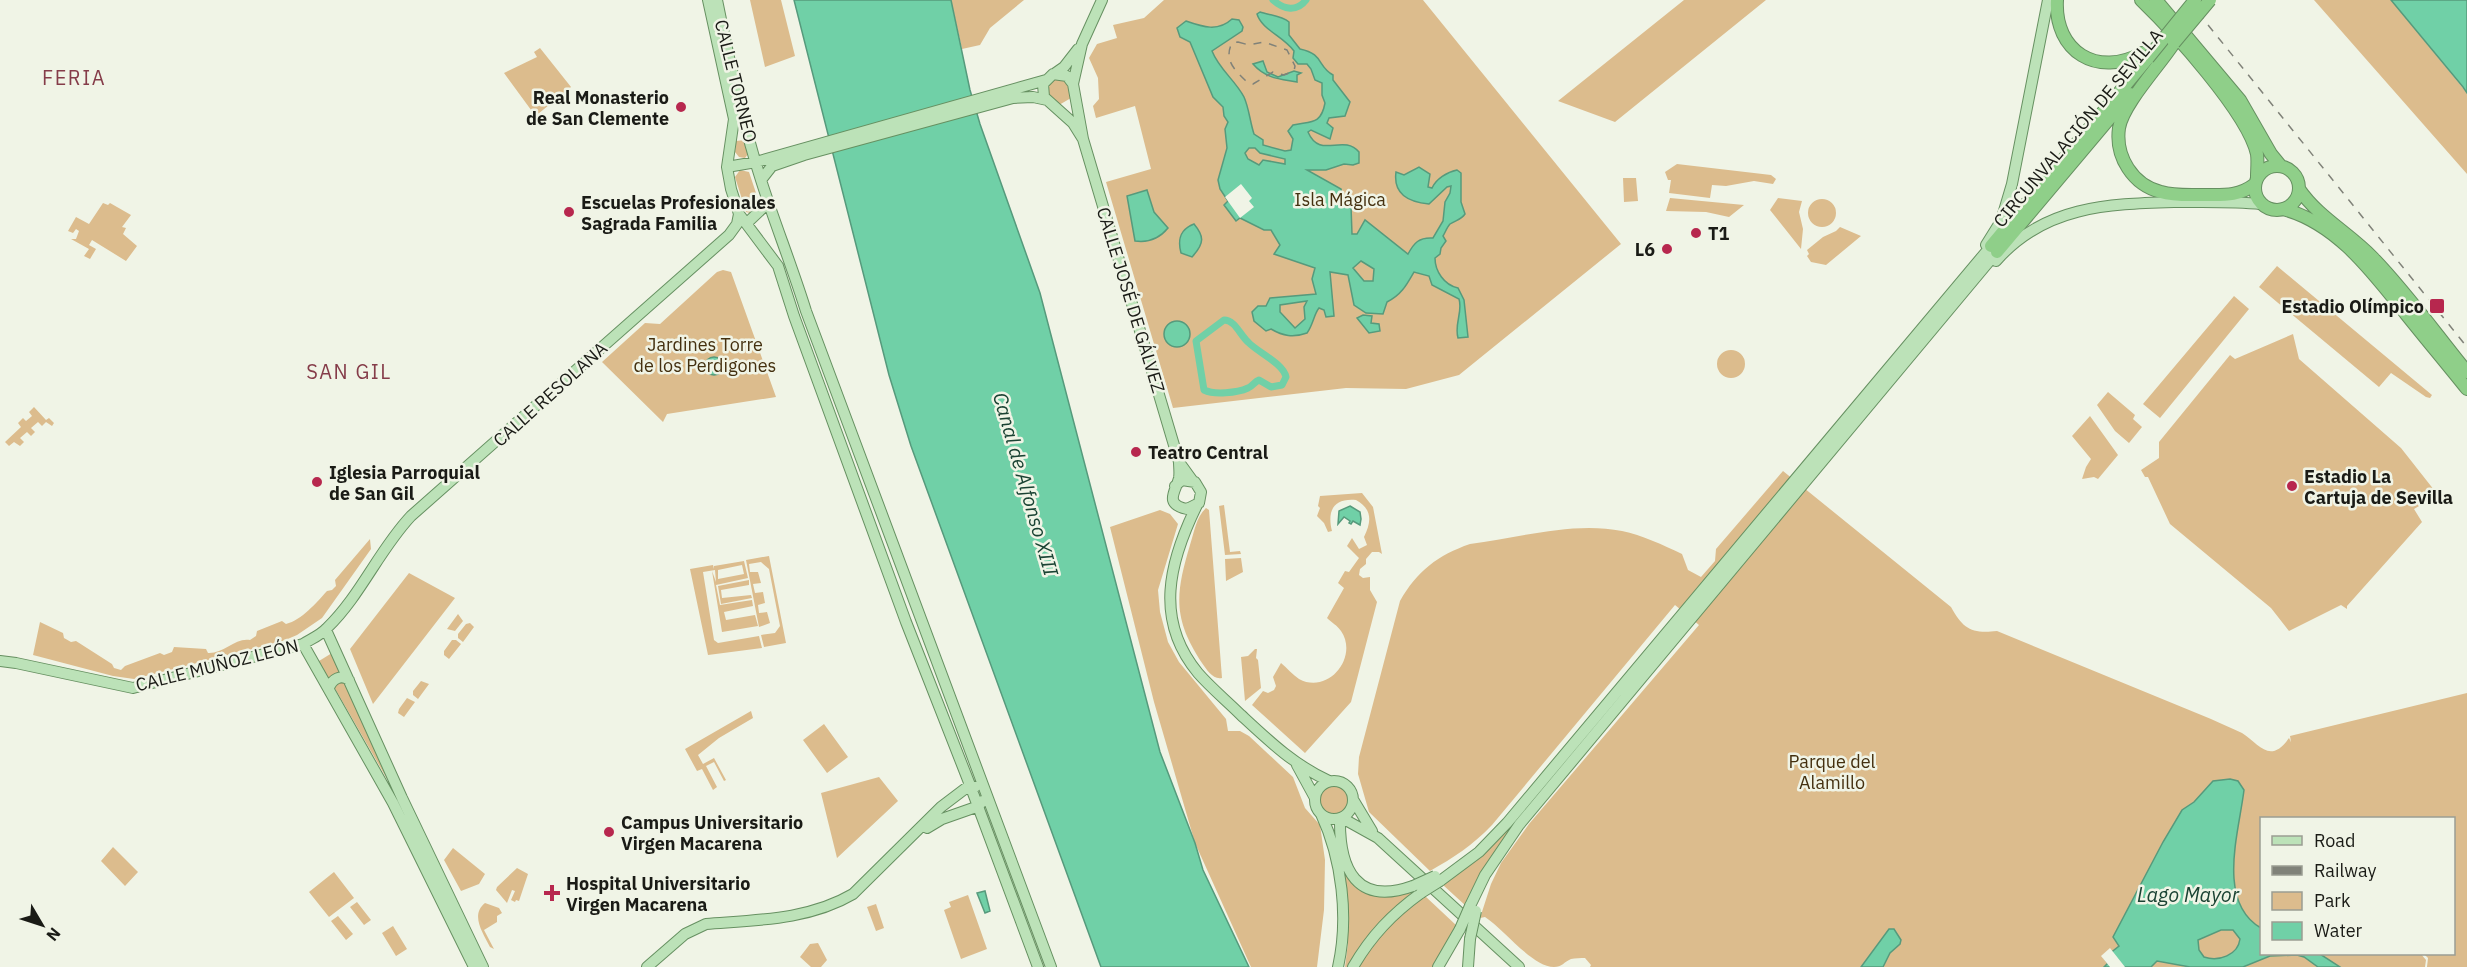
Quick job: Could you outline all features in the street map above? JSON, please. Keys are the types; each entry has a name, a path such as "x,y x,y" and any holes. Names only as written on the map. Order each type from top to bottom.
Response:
{"highway":[{"path":"2057,0 2056,13 2061,32 2068,44 2082,56 2098,62 2114,63 2151,60 2138,92 2121,120 2119,147 2130,172 2150,189 2170,194 2235,195 2246,191 2267,167 2280,165"},
{"path":"2141,0 2212,80 2237,114 2257,153 2254,191 2261,204 2273,210 2283,209 2312,219 2364,263 2467,389"},
{"path":"2156,0 2240,100 2271,154 2280,165 2292,171 2296,176 2299,189 2310,205 2373,258 2467,372"},
{"name":"CIRCUNVALACIÓN DE SEVILLA","path":"1994,249 2151,60 2195,0"},
{"name":"CIRCUNVALACIÓN DE SEVILLA","path":"2151,60 2174,43 2210,0"},
{"path":"2283,209 2294,201 2299,189"}],"main road":[{"name":"CALLE TORNEO","path":"708,0 734,119 732,165"},
{"name":"CALLE TORNEO","path":"717,0 730,63 758,158 768,203 1050,967"},
{"path":"998,97 1023,96 1051,103 1068,102 1073,89 1082,44 1102,0"},
{"path":"1353,967 1381,927 1417,890 1438,878 1494,838 1591,721 1685,619 1965,292 1994,249 2012,184 2048,0"},
{"path":"732,165 758,158 803,152 998,97 1049,77 1064,67 1082,44"},
{"path":"1049,77 1067,76 1073,89"},
{"path":"1049,77 1043,93 1051,103"},
{"name":"CALLE JOSÉ DE GÁLVEZ","path":"1073,89 1083,139 1179,462 1179,478 1174,486"},
{"name":"CALLE JOSÉ DE GÁLVEZ","path":"1051,103 1073,123 1083,139"},
{"path":"732,165 750,168 763,185 772,166 803,152"},
{"path":"732,165 739,214 778,266 794,316 906,622 979,806 1038,967"},
{"path":"1438,967 1473,908 1496,857 1520,825 1901,353 1994,249 2056,218 2096,206 2195,202 2261,204"},
{"path":"747,223 768,203"},
{"name":"CALLE RESOLANA","path":"326,630 354,596 398,531 416,512 729,236 737,224 739,214"},
{"name":"CALLE JOSÉ DE GÁLVEZ","path":"1179,462 1192,480"},
{"path":"1187,524 1180,507 1173,498 1174,486 1182,480 1192,480 1201,492 1187,524 1169,592 1170,611 1176,637 1190,662 1206,681 1297,765 1329,781 1345,783 1353,793 1361,817 1378,838 1519,967"},
{"path":"1180,507 1191,508 1197,505"},
{"path":"326,630 483,967"},
{"name":"CALLE MUÑOZ LEÓN","path":"0,661 133,688 303,644 326,630"},
{"path":"303,644 385,788 474,967"},
{"path":"329,688 331,682 338,678 344,677 349,680"},
{"path":"1297,765 1315,798 1316,808 1321,814 1329,819 1341,818 1378,838"},
{"path":"1315,798 1319,787 1329,781"},
{"path":"902,848 938,821 979,806 986,793 970,784"},
{"path":"647,967 695,927 797,915 838,903 854,894 941,807 970,784"},
{"path":"1341,818 1351,810 1354,801"},
{"path":"1321,814 1335,850 1340,880 1343,939 1338,967"},
{"path":"1341,818 1342,844 1355,880 1370,890 1390,892 1417,890"},
{"path":"1342,844 1349,835 1361,831 1378,838"},
{"path":"1468,967 1473,908"}],"green space":[{"path":"750,0 781,0 795,56 765,67"},
{"path":"951,0 1024,0 990,28 980,45 962,49"},
{"name":"Isla Mágica","path":"1164,0 1423,0 1621,244 1459,375 1406,389 1346,388 1173,408 1106,182 1151,169 1135,106 1096,118 1093,106 1099,99 1098,78 1089,58 1097,44 1117,38 1113,25 1144,18"},
{"path":"1684,0 1766,0 1615,122 1558,101"},
{"path":"2314,0 2391,0 2467,93 2467,174"},
{"path":"540,48 571,87 538,114 534,114 504,73 537,57 534,52"},
{"path":"1067,76 1071,98 1059,105 1047,100 1046,80"},
{"path":"746,140 748,154 745,158 739,157 735,152 736,141"},
{"path":"1677,164 1771,175 1776,179 1773,184 1754,181 1726,186 1712,185 1710,198 1669,193 1671,180 1668,180 1665,172"},
{"path":"740,170 749,172 760,205 750,213 746,212 735,177"},
{"path":"1623,178 1636,178 1638,201 1624,202"},
{"path":"1670,198 1744,205 1729,217 1706,212 1666,211"},
{"path":"1778,198 1802,201 1799,212 1803,229 1801,249 1770,210"},
{"path":"1822,199 1832,203 1836,213 1832,223 1822,227 1812,223 1808,213 1812,203"},
{"path":"103,203 108,205 110,203 131,215 122,227 126,228 123,234 137,246 126,261 92,240 89,245 96,249 90,259 84,256 89,249 71,239 76,239 79,231 76,229 73,233 68,231 76,217 89,224"},
{"path":"1840,227 1861,236 1826,265 1811,262 1807,256 1809,254 1807,250"},
{"path":"2277,266 2432,395 2430,398 2391,373 2379,387 2259,287"},
{"name":"Jardines Torre de los Perdigones","path":"723,270 731,272 776,397 667,414 663,422 602,362 645,323 660,324 717,272"},
{"path":"2234,296 2249,309 2160,418 2143,404"},
{"name":"Estadio La Cartuja de Sevilla","path":"2293,334 2299,359 2401,448 2438,495 2414,509 2422,522 2347,606 2347,609 2341,605 2289,631 2271,608 2170,524 2148,477 2145,477 2141,470 2159,458 2159,442 2230,355 2235,359"},
{"path":"1731,350 1741,354 1745,364 1741,374 1731,378 1721,374 1717,364 1721,354"},
{"path":"2108,392 2135,415 2133,419 2142,427 2129,443 2115,431 2097,405"},
{"path":"34,407 46,420 49,418 54,423 52,426 46,422 42,426 38,422 31,428 35,432 31,436 27,432 20,438 24,442 20,446 14,442 9,446 5,442 21,427 18,423 23,418 26,421 32,416 29,412"},
{"path":"2090,416 2118,455 2098,479 2094,477 2082,479 2091,459 2072,436"},
{"name":"Parque del Alamillo","path":"1783,471 1951,607 1964,625 1969,628 1981,632 1997,631 2211,719 2242,733 2259,747 2270,751 2282,746 2289,738 2291,742 2290,736 2467,693 2467,967 2427,967 2428,958 2425,955 2455,955 2455,817 2260,817 2260,955 2422,955 2426,960 2425,967 1590,967 1591,965 1585,958 1571,959 1554,967 1537,961 1493,923 1485,917 1480,918 1491,884 1501,863 1529,824 1699,625 1675,605 1492,825 1462,851 1430,871 1369,812 1358,774 1359,757 1400,601 1429,565 1448,553 1470,544 1565,529 1603,528 1645,538 1682,554 1688,570 1701,577 1715,561 1716,549"},
{"path":"1362,493 1373,507 1382,554 1372,552 1366,559 1366,564 1360,569 1359,575 1363,578 1370,577 1370,590 1377,602 1351,702 1305,753 1252,705 1263,691 1268,693 1274,690 1276,686 1273,677 1281,663 1299,679 1310,683 1330,678 1343,662 1346,641 1341,631 1327,618 1344,588 1338,583 1345,571 1349,572 1359,558 1347,546 1352,538 1359,549 1367,545 1364,537 1369,516 1365,507 1356,500 1342,501 1331,512 1332,531 1328,532 1324,523 1317,516 1320,508 1318,506 1320,496"},
{"path":"1224,505 1230,552 1240,551 1241,554 1225,555 1219,506"},
{"path":"1206,508 1209,510 1222,678 1210,674 1202,663 1186,633 1180,606 1181,578 1198,520"},
{"path":"1160,510 1170,514 1178,524 1158,590 1160,612 1168,642 1179,662 1226,719 1228,731 1240,731 1249,736 1293,777 1305,808 1320,825 1325,860 1324,910 1317,967 1251,967 1195,843 1154,702 1110,527"},
{"path":"370,539 371,549 322,618 297,635 283,641 134,679 113,676 33,655 40,622 63,633 64,638 71,642 76,641 112,664 114,668 121,670 125,666 160,653 164,655 172,652 174,647 206,649 208,653 214,653 240,641 250,640 256,636 257,631 282,621 286,624 292,622 303,615 327,591 336,586 335,580"},
{"path":"769,556 786,643 764,647 761,635 775,633 780,626 769,569 761,562 749,564 750,572 758,572 761,583 753,584 755,593 763,592 765,603 758,605 759,613 767,612 770,623 759,627 746,560"},
{"path":"1241,558 1243,572 1226,581 1225,559"},
{"path":"744,561 748,578 716,585 720,605 752,600 753,606 724,612 726,620 755,615 758,626 722,632 712,571 716,582 715,570 703,572 714,640 718,643 759,636 762,648 708,655 690,569 713,565 714,569 714,566","holes":["742,565 744,574 718,579 718,570"]},
{"path":"409,573 455,598 373,704 350,649"},
{"path":"749,580 749,585 721,590 722,598 751,595 752,598 721,604 718,586"},
{"path":"458,614 463,621 455,631 447,629"},
{"path":"470,623 474,627 463,642 458,638 458,634 466,624"},
{"path":"452,640 461,644 449,659 444,655 444,651"},
{"path":"1257,649 1256,658 1261,688 1245,701 1241,657 1248,656"},
{"path":"332,653 342,673 329,680 319,661"},
{"path":"343,679 388,778 387,779 333,685"},
{"path":"421,681 429,684 418,699 413,695 413,691"},
{"path":"407,698 415,702 404,717 398,713"},
{"path":"751,711 753,718 719,738 698,755 703,764 714,758 726,780 724,781 714,762 706,766 717,787 713,790 702,769 697,771 685,749"},
{"path":"824,724 848,757 827,773 803,740"},
{"path":"879,777 898,801 837,858 821,793"},
{"path":"1334,783 1345,788 1350,799 1345,810 1334,815 1323,810 1318,799 1323,788"},
{"path":"1507,828 1510,830 1487,863 1466,906 1443,885"},
{"path":"113,847 138,872 125,886 101,861"},
{"path":"453,848 485,874 479,884 461,891 444,860"},
{"path":"1344,862 1357,884 1416,889 1373,929 1348,967 1345,967 1348,943"},
{"path":"517,868 528,874 519,901 511,900 515,891 512,890 507,903 496,890"},
{"path":"334,872 354,898 329,917 309,892"},
{"path":"968,895 987,949 961,959 944,910 951,907 949,902"},
{"path":"1425,896 1457,926 1434,967 1357,967 1384,928"},
{"path":"357,902 371,920 364,925 350,907"},
{"path":"485,903 499,908 502,913 497,916 497,922 484,930 494,949 490,947 478,919 478,913"},
{"path":"876,904 884,928 876,931 867,907"},
{"path":"338,916 353,934 346,940 331,921"},
{"path":"393,926 407,949 396,956 382,933"},
{"path":"818,943 827,960 821,967 811,967 800,957 810,944"}],"water":[{"name":"Canal de Alfonso XIII","path":"794,0 951,0 970,90 980,124 1040,293 1160,752 1203,870 1249,967 1101,967 911,446 889,375"},
{"path":"2391,0 2467,0 2467,93 2463,87"},
{"path":"1260,12 1289,22 1289,35 1300,49 1317,57 1324,68 1333,75 1333,80 1350,102 1345,116 1329,118 1327,123 1333,128 1330,139 1311,130 1308,132 1313,140 1325,146 1353,147 1359,152 1359,163 1344,164 1326,170 1307,170 1341,189 1343,198 1351,206 1352,234 1357,234 1365,220 1408,254 1417,242 1433,238 1443,221 1445,202 1451,186 1429,204 1415,201 1404,196 1400,191 1397,186 1396,172 1404,175 1419,167 1430,174 1428,187 1432,188 1446,174 1457,170 1461,173 1461,202 1465,214 1449,225 1443,236 1446,241 1440,254 1435,258 1441,277 1448,284 1458,288 1464,300 1468,337 1458,338 1459,299 1432,285 1429,276 1414,272 1403,290 1387,302 1383,314 1366,313 1354,305 1348,275 1330,272 1334,316 1326,317 1324,310 1319,308 1307,333 1293,336 1271,329 1266,331 1254,321 1252,312 1258,306 1266,306 1270,298 1316,294 1312,279 1315,268 1274,254 1280,245 1271,230 1264,230 1240,218 1236,221 1224,205 1228,201 1220,189 1218,180 1227,148 1225,129 1228,122 1224,116 1223,107 1213,97 1190,42 1180,37 1177,28 1186,21 1216,27 1232,19 1239,20 1243,27 1242,31 1212,51 1244,97 1254,134 1263,140 1263,145 1285,151 1291,150 1293,139 1288,131 1293,125 1314,121 1321,115 1325,103 1322,83 1315,80 1307,64 1298,64 1293,58 1294,51 1263,24 1257,14","holes":["1249,148 1285,159 1285,164 1263,160 1259,165 1248,159 1245,153","1361,261 1374,269 1373,281 1364,281 1353,268","1307,301 1304,307 1305,319 1295,328 1280,312 1280,305"]},
{"path":"1263,61 1267,72 1278,77 1294,71 1301,73 1297,75 1297,82 1279,79 1263,73 1253,64"},
{"path":"1147,190 1154,212 1168,228 1153,239 1135,241 1127,196"},
{"path":"1194,224 1202,240 1192,257 1181,253 1180,243 1183,231"},
{"path":"1363,315 1372,316 1371,323 1379,324 1380,331 1369,333 1357,318"},
{"path":"1177,321 1186,325 1190,334 1186,343 1177,347 1168,343 1164,334 1168,325"},
{"path":"714,357 720,360 723,366 720,372 714,375 708,372 705,366 708,360"},
{"path":"1350,506 1360,512 1360,525 1353,521 1349,523 1350,521 1344,517 1338,524 1339,511"},
{"name":"Lago Mayor","path":"2230,779 2238,781 2244,790 2234,865 2239,901 2247,916 2260,927 2260,955 2297,955 2270,956 2243,967 2190,967 2157,961 2151,967 2104,967 2108,963 2104,958 2119,946 2113,937 2163,842 2182,810 2194,802 2213,781","holes":["2221,930 2233,930 2240,939 2236,949 2221,958 2204,957 2199,950 2198,940"]},
{"path":"985,891 990,911 985,913 977,893"},
{"path":"1889,929 1894,929 1901,940 1900,944 1890,953 1883,967 1861,967"},
{"name":"Lago Mayor","path":"2297,955 2322,955 2340,967 2318,967"}],"pier":[{"path":"1241,184 1252,198 1249,201 1254,207 1240,218 1225,197"},
{"path":"2110,948 2125,967 2110,967 2101,956"}],"waterway":[{"path":"1273,0 1286,8 1295,8 1306,0"},
{"path":"1224,320 1231,322 1252,346 1280,367 1286,377 1282,385 1271,387 1259,380 1250,387 1238,391 1219,393 1204,390 1196,341 1224,320"}],"railway":[{"path":"2188,0 2467,347"},
{"path":"1238,42 1249,45 1264,42 1287,50 1295,66 1294,71 1284,75 1273,72 1253,84 1248,83 1235,70 1230,60 1232,43 1238,42"}],"place":[{"name":"Real Monasterio de San Clemente","path":"681,107"},
{"name":"Escuelas Profesionales Sagrada Familia","path":"569,212"},
{"name":"T1","path":"1696,233"},
{"name":"L6","path":"1667,249"},
{"name":"Estadio Olímpico","path":"2437,306"},
{"name":"Teatro Central","path":"1136,452"},
{"name":"Iglesia Parroquial de San Gil","path":"317,482"},
{"name":"Estadio La Cartuja de Sevilla","path":"2292,486"},
{"name":"Campus Universitario Virgen Macarena","path":"609,832"},
{"name":"Hospital Universitario Virgen Macarena","path":"552,893"}],"district":[{"name":"FERIA","path":"74,77"},
{"name":"SAN GIL","path":"349,371"}]}
